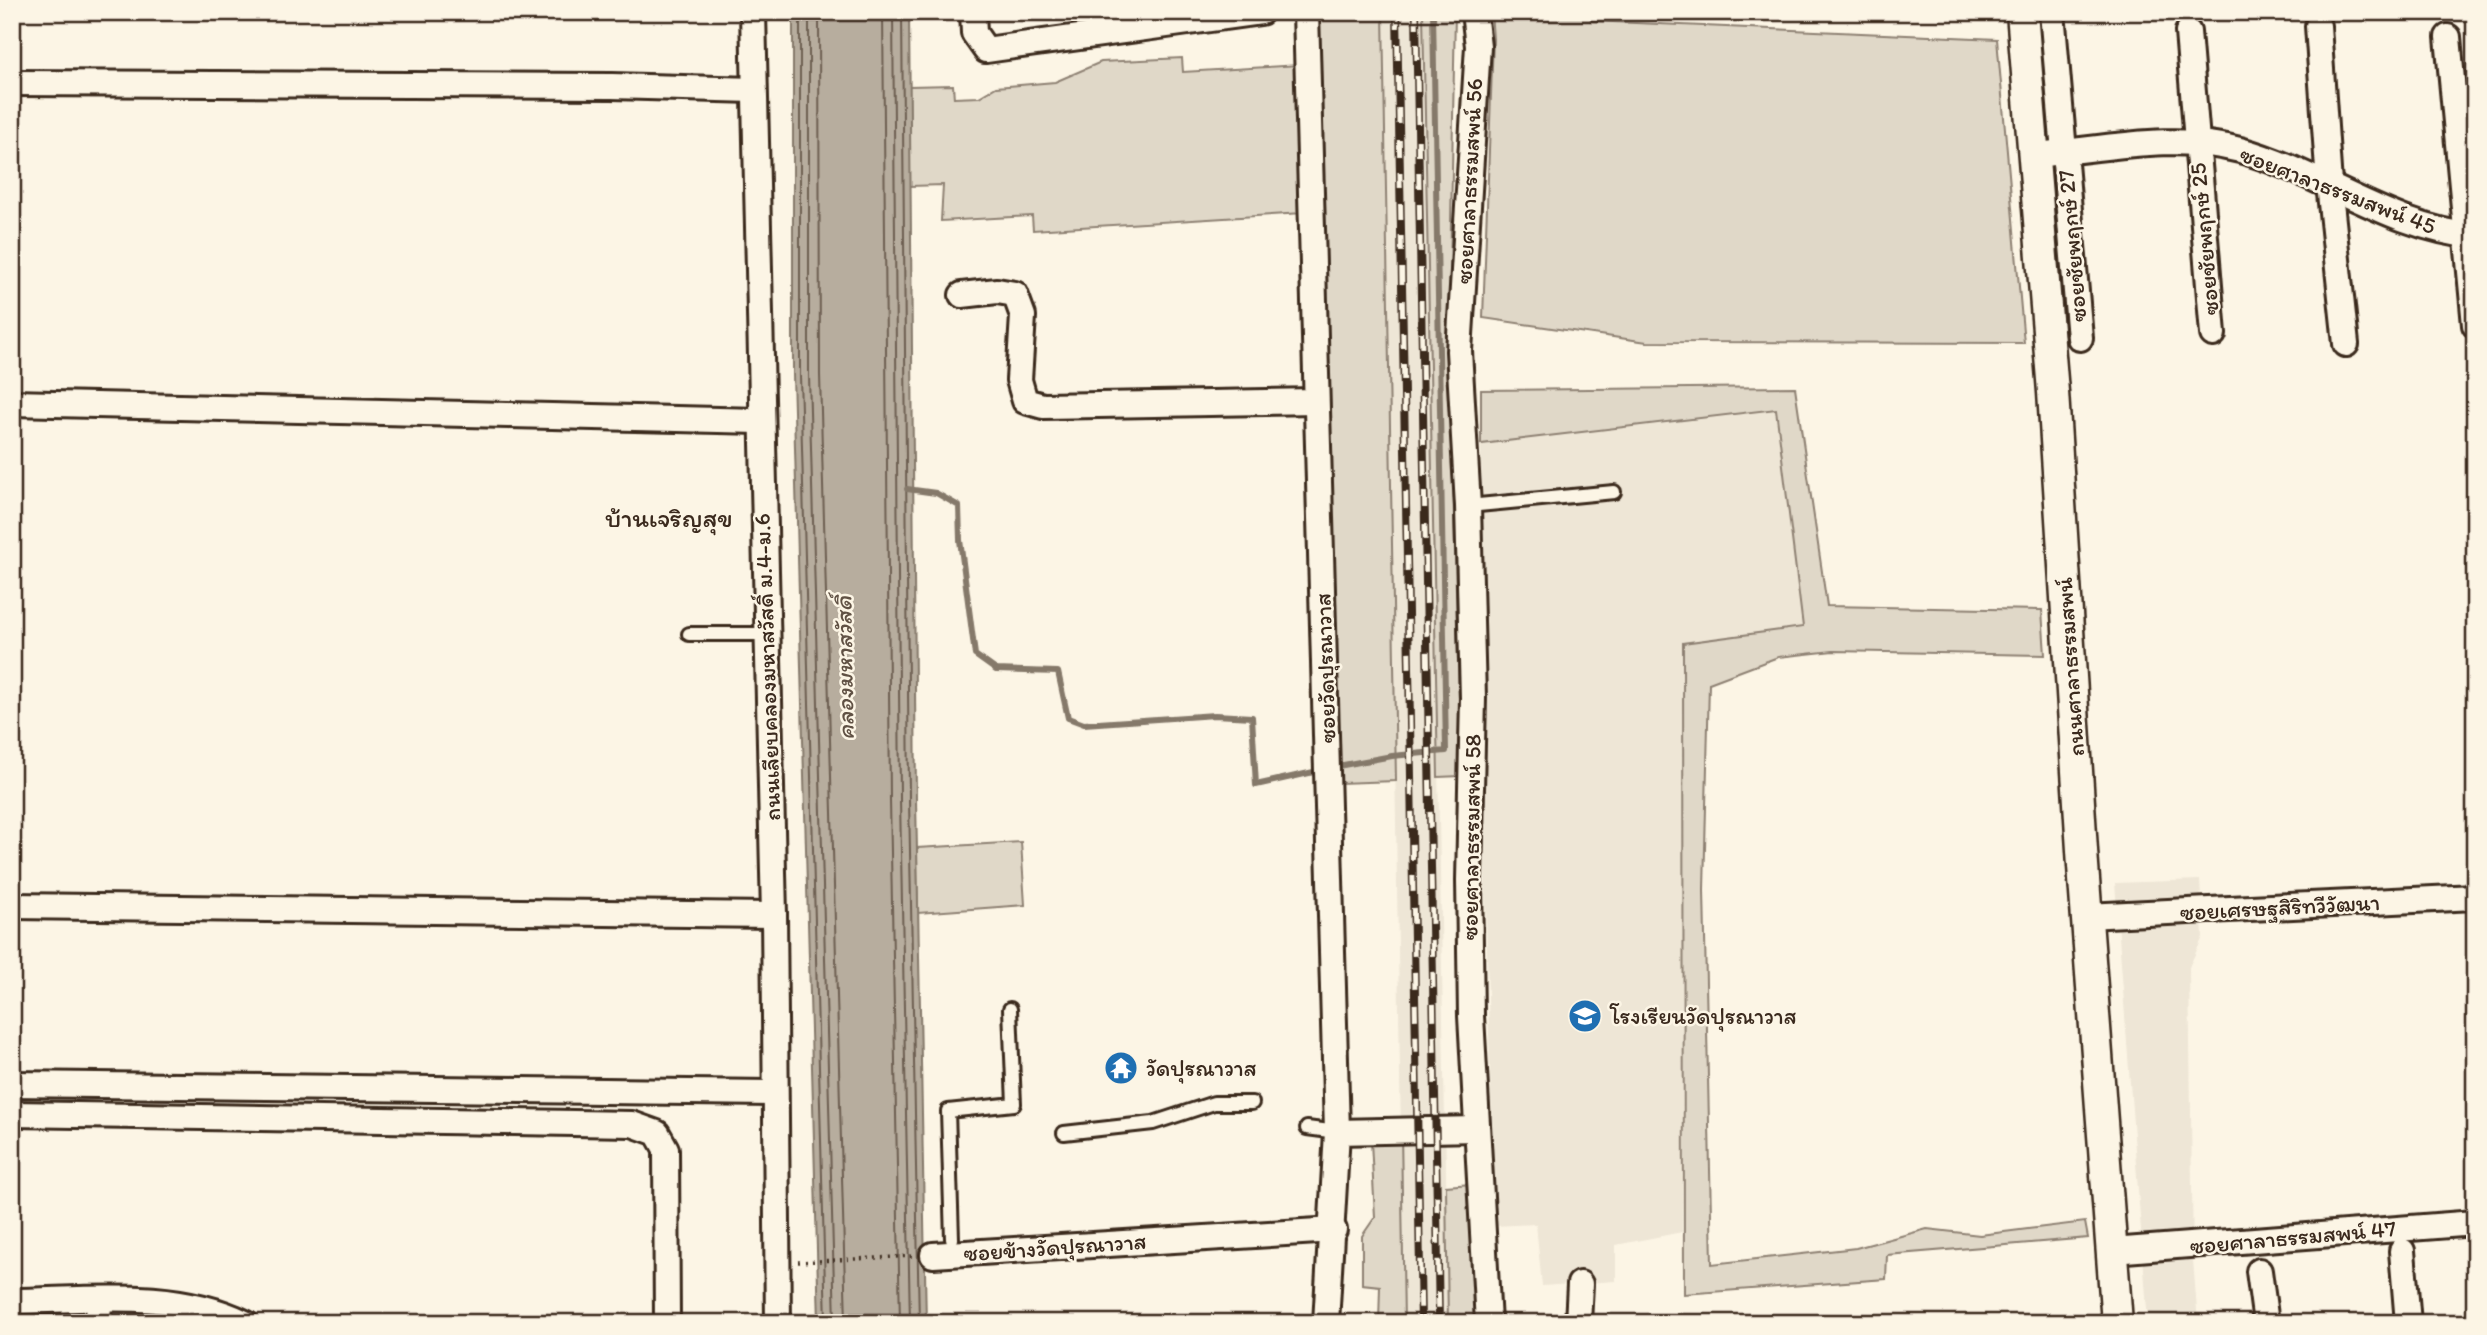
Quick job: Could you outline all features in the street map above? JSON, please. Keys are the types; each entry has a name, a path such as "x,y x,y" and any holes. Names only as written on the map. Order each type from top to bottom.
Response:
{"street":[{"name":"ถนนเลียบคลองมหาสวัสดิ์ ม.4-ม.6","path":"753,12 760,421 774,915 775,1093 784,1262 778,1323"},
{"path":"973,12 974,33 986,50 1261,12"},
{"name":"ซอยวัดปุรณาวาส","path":"1306,12 1337,1132 1334,1230 1326,1323"},
{"name":"ซอยศาลาธรรมสพน์ 56","path":"1459,351 1478,46 1474,12"},
{"name":"ถนนศาลาธรรมสพน์","path":"2022,12 2053,392 2086,916 2117,1323"},
{"name":"ซอยชัยพฤกษ์ 27","path":"2052,12 2080,338"},
{"path":"2318,26 2329,184 2346,344"},
{"name":"ซอยชัยพฤกษ์ 25","path":"2188,32 2195,143 2213,334"},
{"path":"2448,37 2470,235 2475,325"},
{"path":"12,83 612,86 754,90"},
{"name":"ซอยศาลาธรรมสพน์ 45","path":"2033,155 2195,143 2240,150 2329,184 2380,208 2430,226 2470,235"},
{"path":"962,295 997,291 1015,294 1023,316 1019,380 1025,401 1043,406 1315,401"},
{"name":"ซอยศาลาธรรมสพน์ 58","path":"1459,351 1468,506 1473,698 1468,880 1476,1129 1488,1323"},
{"path":"12,403 760,421"},
{"name":"ซอยเศรษฐสิริทวีวัฒนา","path":"2086,916 2475,897"},
{"path":"12,906 774,915"},
{"path":"12,1084 775,1093"},
{"path":"12,1114 632,1124 657,1133 666,1149 667,1323"},
{"path":"1337,1132 1476,1129"},
{"name":"ซอยศาลาธรรมสพน์ 47","path":"2112,1251 2475,1223"},
{"name":"ซอยข้างวัดปุรณาวาส","path":"942,1247 1334,1230"},
{"path":"2402,1251 2408,1323"},
{"path":"2259,1271 2266,1323"},
{"path":"1578,1323 1580,1284"},
{"path":"12,1301 99,1311 163,1300 218,1309 245,1323"}],"lane":[{"path":"1468,506 1614,492"},
{"path":"689,634 768,634"},
{"path":"942,1247 948,1111 1014,1104 1010,1009"},
{"path":"1064,1133 1153,1123 1214,1103 1252,1103"},
{"path":"1307,1128 1337,1132"}],"path":[{"name":"ซอยข้างวัดปุรณาวาส","path":"784,1262 942,1247"}],"shaded area":[{"path":"1318,12 1383,12 1396,781 1339,783"},
{"path":"1383,12 1423,12 1449,1323 1404,1323"},
{"path":"1423,12 1455,12 1449,330 1461,776 1438,777"},
{"path":"1491,12 1590,12 1591,21 1997,39 2024,343 1647,342 1483,318 1493,39"},
{"path":"1182,58 1183,72 1299,65 1303,213 1033,230 1032,216 941,221 943,185 910,186 909,86 953,85 954,98 979,97 996,87 1055,82 1101,62"},
{"path":"1795,387 1827,606 2042,610 2045,655 1833,651 1778,657 1709,683 1704,890 1712,1264 1856,1248 1927,1229 1980,1235 2085,1222 2088,1238 1887,1255 1886,1279 1684,1294 1683,643 1803,627 1776,409 1481,444 1481,390"},
{"name":"โรงเรียนวัดปุรณาวาส","path":"1776,408 1803,628 1683,644 1682,1232 1616,1245 1616,1281 1542,1286 1536,1224 1494,1226 1483,807 1481,444"},
{"path":"1021,842 1025,905 918,913 917,848"},
{"path":"2200,880 2203,937 2189,967 2193,1260 2198,1323 2148,1323 2115,883"},
{"path":"1401,1131 1404,1323 1379,1323 1380,1286 1362,1284 1362,1236 1375,1217 1371,1141"},
{"path":"1471,1184 1476,1323 1448,1323 1446,1186"}],"water":[{"name":"คลองมหาสวัสดิ์","path":"793,12 909,12 916,799 926,1323 819,1323 793,375"}],"waterway":[{"path":"1338,766 1392,756 1446,751 1433,12"},
{"path":"907,489 936,493 959,506 960,540 975,655 996,670 1058,672 1068,718 1084,724 1215,715 1252,717 1256,785 1318,771"}],"railway":[{"path":"1397,12 1421,1323"},
{"path":"1416,12 1439,1323"}],"place":[{"name":"โรงเรียนวัดปุรณาวาส","path":"1585,1016"},
{"name":"วัดปุรณาวาส","path":"1121,1068"}],"district":[{"name":"บ้านเจริญสุข","path":"669,518"}]}
